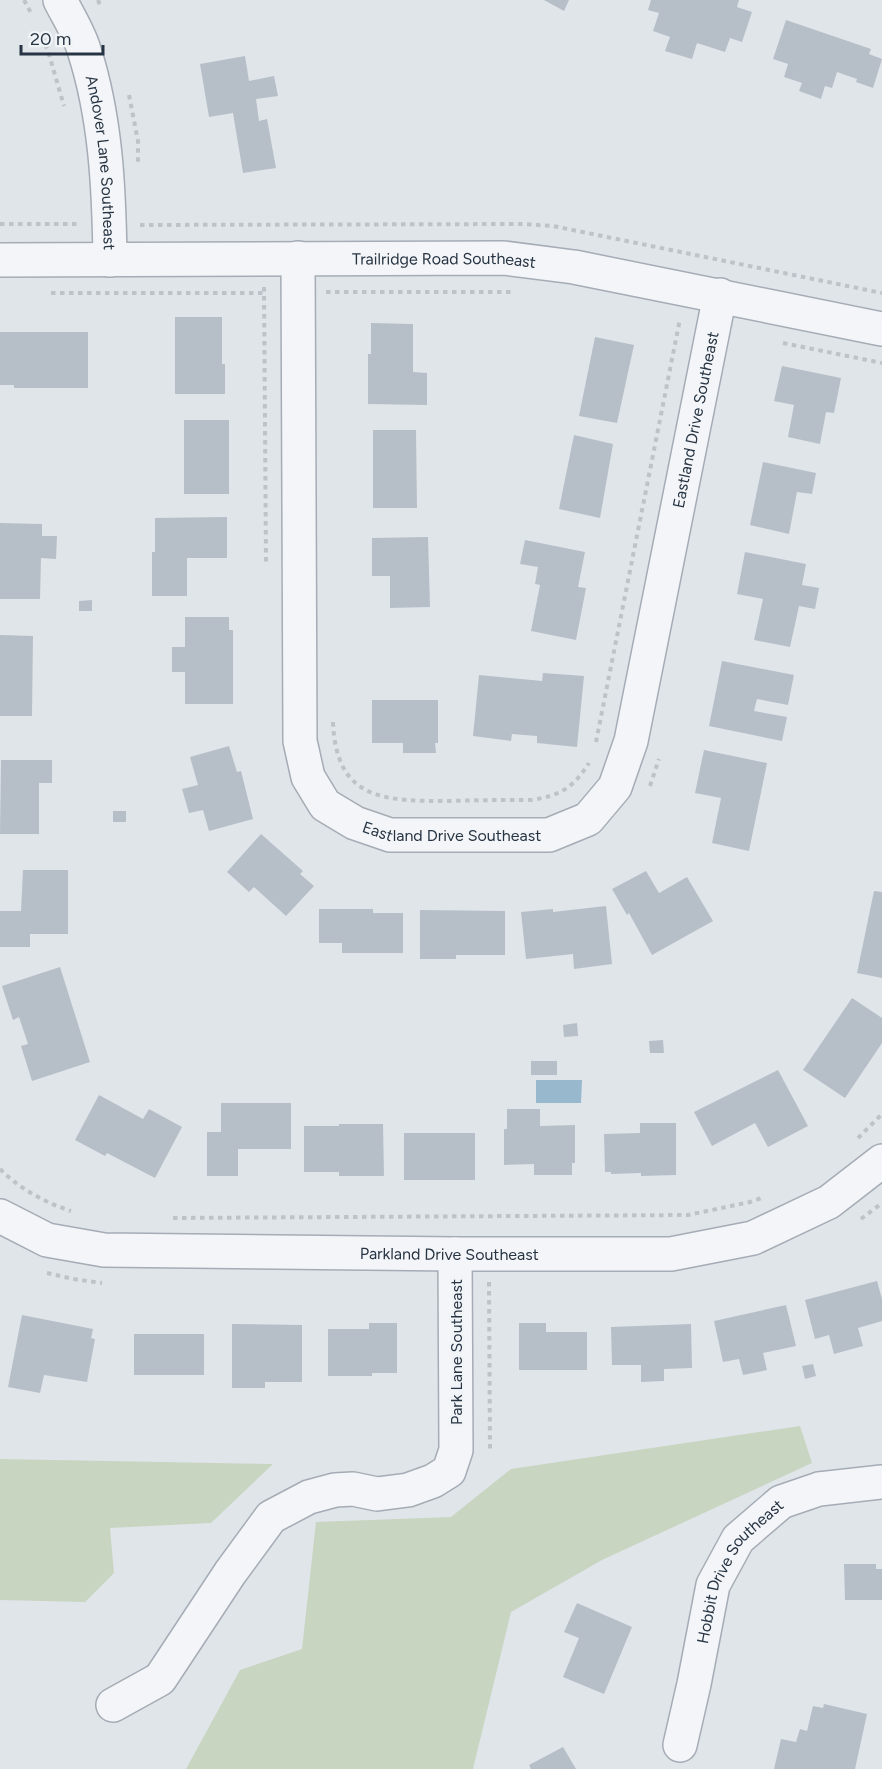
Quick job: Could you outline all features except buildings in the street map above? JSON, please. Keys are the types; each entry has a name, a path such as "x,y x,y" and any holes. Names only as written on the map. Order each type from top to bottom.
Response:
{"street":[{"name":"Andover Lane Southeast","path":"60,0 84,48 104,134 110,199 110,260"},
{"name":"Eastland Drive Southeast","path":"298,258 300,741 308,777 325,805 355,824 390,835 549,836 588,819 615,787 631,741 720,295"},
{"name":"Trailridge Road Southeast","path":"0,260 504,258 574,267 882,329"},
{"name":"Parkland Drive Southeast","path":"0,1216 47,1240 104,1250 671,1254 753,1238 830,1202 882,1161"},
{"name":"Park Lane Southeast","path":"112,1705 160,1679 230,1573 271,1517 309,1497 335,1490 353,1489 377,1494 408,1490 433,1481 449,1470 456,1450 455,1254"},
{"name":"Hobbit Drive Southeast","path":"680,1745 712,1585 738,1539 781,1502 819,1489 882,1482"}],"path":[{"path":"24,0 34,18"},
{"path":"41,34 66,115"},
{"path":"77,215 77,224"},
{"path":"0,224 83,224"},
{"path":"264,282 266,564"},
{"path":"48,293 276,292"},
{"path":"318,292 517,292"},
{"path":"329,292 329,304"},
{"path":"595,750 682,312"},
{"path":"668,319 691,324"},
{"path":"779,342 882,363"},
{"path":"333,713 334,744 339,762 351,778 366,790 385,798 414,801 532,800 550,797 575,783 592,756"},
{"path":"646,795 657,770 661,752"},
{"path":"852,1144 882,1114"},
{"path":"0,1169 28,1192 50,1204 80,1213"},
{"path":"171,1218 688,1215 750,1202 766,1196"},
{"path":"489,1282 490,1450"}],"green space":[{"path":"800,1426 812,1463 602,1560 511,1612 473,1769 186,1769 240,1670 302,1649 316,1522 451,1517 511,1469"},
{"path":"0,1459 273,1464 211,1523 110,1528 114,1573 85,1602 0,1600"}],"water":[{"path":"536,1080 582,1080 581,1103 536,1103"}]}
